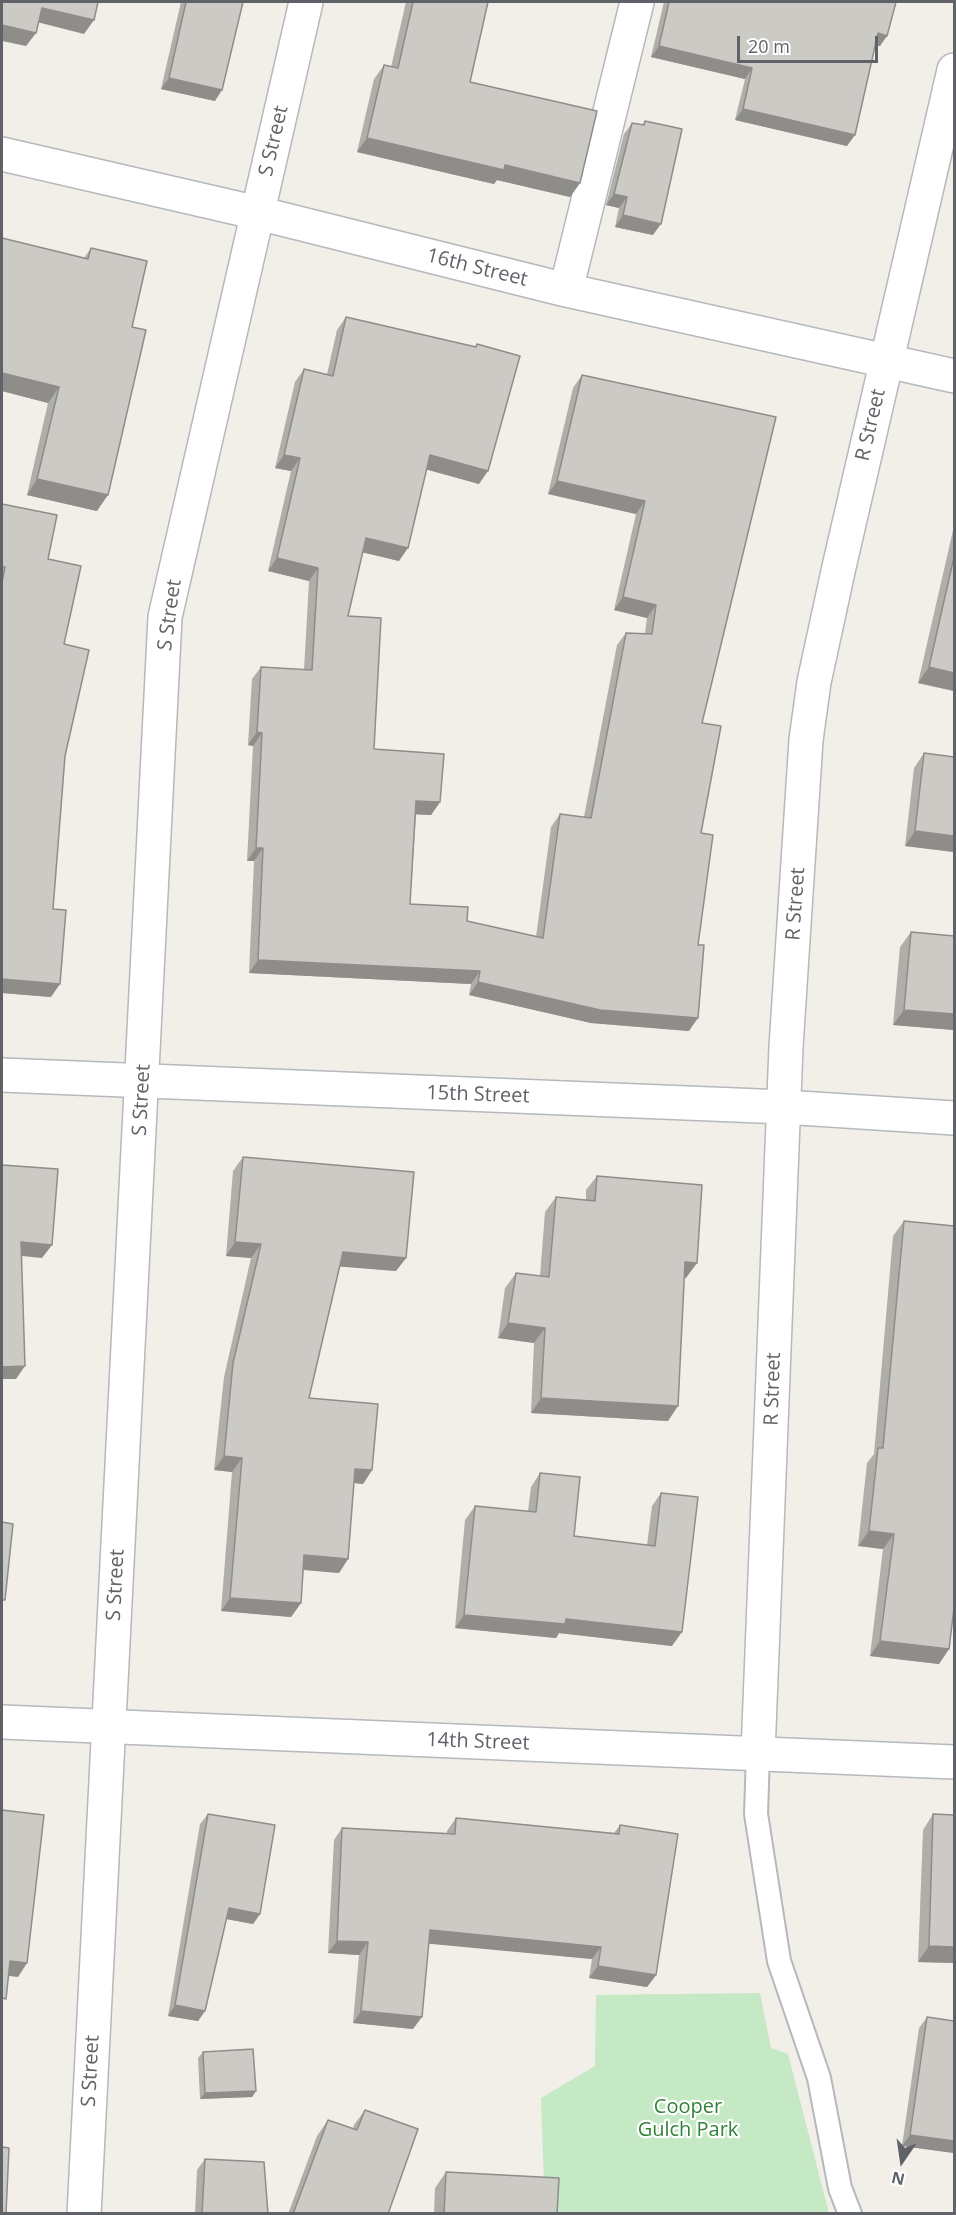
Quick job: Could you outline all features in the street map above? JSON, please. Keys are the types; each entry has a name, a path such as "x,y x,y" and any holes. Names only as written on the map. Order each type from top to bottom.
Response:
{"street":[{"name":"S Street","path":"84,2214 165,617 306,2"},
{"path":"566,290 637,2"},
{"name":"R Street","path":"758,1753 784,1107 806,740 814,682 885,360 954,70"},
{"name":"16th Street","path":"2,154 258,213 566,290 954,376"},
{"name":"15th Street","path":"2,1076 784,1107 954,1118"},
{"name":"14th Street","path":"2,1722 954,1762"}],"lane":[{"path":"758,1753 756,1814 778,1961 819,2078 840,2188 850,2214"}],"green space":[{"name":"Cooper Gulch Park","path":"760,1993 771,2048 788,2054 829,2213 545,2213 541,2098 595,2066 596,1995"}],"building":[{"path":"2,2 98,2 94,20 42,8 36,33 2,25"},
{"path":"186,2 243,2 222,90 169,78"},
{"path":"413,2 488,2 470,82 597,111 580,183 505,165 504,170 367,138 384,65 398,68"},
{"path":"669,2 896,2 887,36 878,33 855,135 743,109 752,68 659,46"},
{"path":"645,121 682,129 661,224 623,215 627,197 614,194 632,123 644,125"},
{"path":"2,238 88,259 91,248 147,261 132,327 146,330 108,495 37,479 59,387 2,373"},
{"path":"346,317 476,347 477,344 520,356 488,471 430,455 408,548 366,538 348,616 381,618 374,749 444,754 440,802 416,801 410,904 468,907 467,921 543,938 560,814 591,818 626,633 652,634 656,605 623,597 645,501 557,481 582,375 776,417 702,723 721,726 701,833 713,835 698,945 704,945 698,1018 600,1010 478,982 480,971 258,960 263,848 256,848 262,733 257,732 261,667 312,670 318,568 277,558 300,458 284,455 304,369 333,376"},
{"path":"2,504 57,515 48,559 81,566 64,644 89,650 65,756 53,909 66,910 60,984 2,979 2,582 5,567 2,567"},
{"path":"954,557 954,673 929,667"},
{"path":"924,753 954,757 954,836 915,831"},
{"path":"911,932 954,936 954,1014 904,1010"},
{"path":"243,1157 414,1172 406,1258 343,1252 309,1398 378,1404 372,1470 355,1469 348,1559 304,1555 301,1603 230,1598 242,1458 224,1456 233,1363 261,1244 235,1242"},
{"path":"2,1165 58,1169 52,1245 21,1242 25,1366 2,1367"},
{"path":"597,1176 702,1185 697,1263 685,1262 678,1406 541,1398 545,1328 508,1323 516,1273 549,1277 556,1197 595,1201"},
{"path":"904,1221 954,1226 954,1608 949,1649 880,1641 894,1534 869,1531 878,1448 883,1448"},
{"path":"540,1473 580,1477 574,1536 655,1546 661,1493 698,1497 682,1632 566,1619 565,1624 464,1615 475,1506 536,1512"},
{"path":"2,1522 13,1524 5,1600 2,1600"},
{"path":"2,1810 44,1815 27,1963 10,1961 6,1999 2,1998"},
{"path":"208,1814 275,1825 260,1914 229,1908 205,2011 175,2005"},
{"path":"933,1814 954,1815 954,1947 929,1946"},
{"path":"456,1818 619,1834 620,1825 678,1834 656,1975 598,1966 601,1947 430,1930 422,2017 361,2011 368,1942 337,1941 342,1828 455,1834"},
{"path":"927,2017 954,2021 954,2141 910,2135"},
{"path":"253,2049 256,2091 205,2093 203,2052"},
{"path":"365,2110 418,2129 388,2214 293,2214 328,2120 357,2130"},
{"path":"2,2147 9,2148 6,2214 2,2214"},
{"path":"205,2159 264,2162 268,2214 202,2214"},
{"path":"446,2172 559,2178 557,2214 444,2214"}]}
